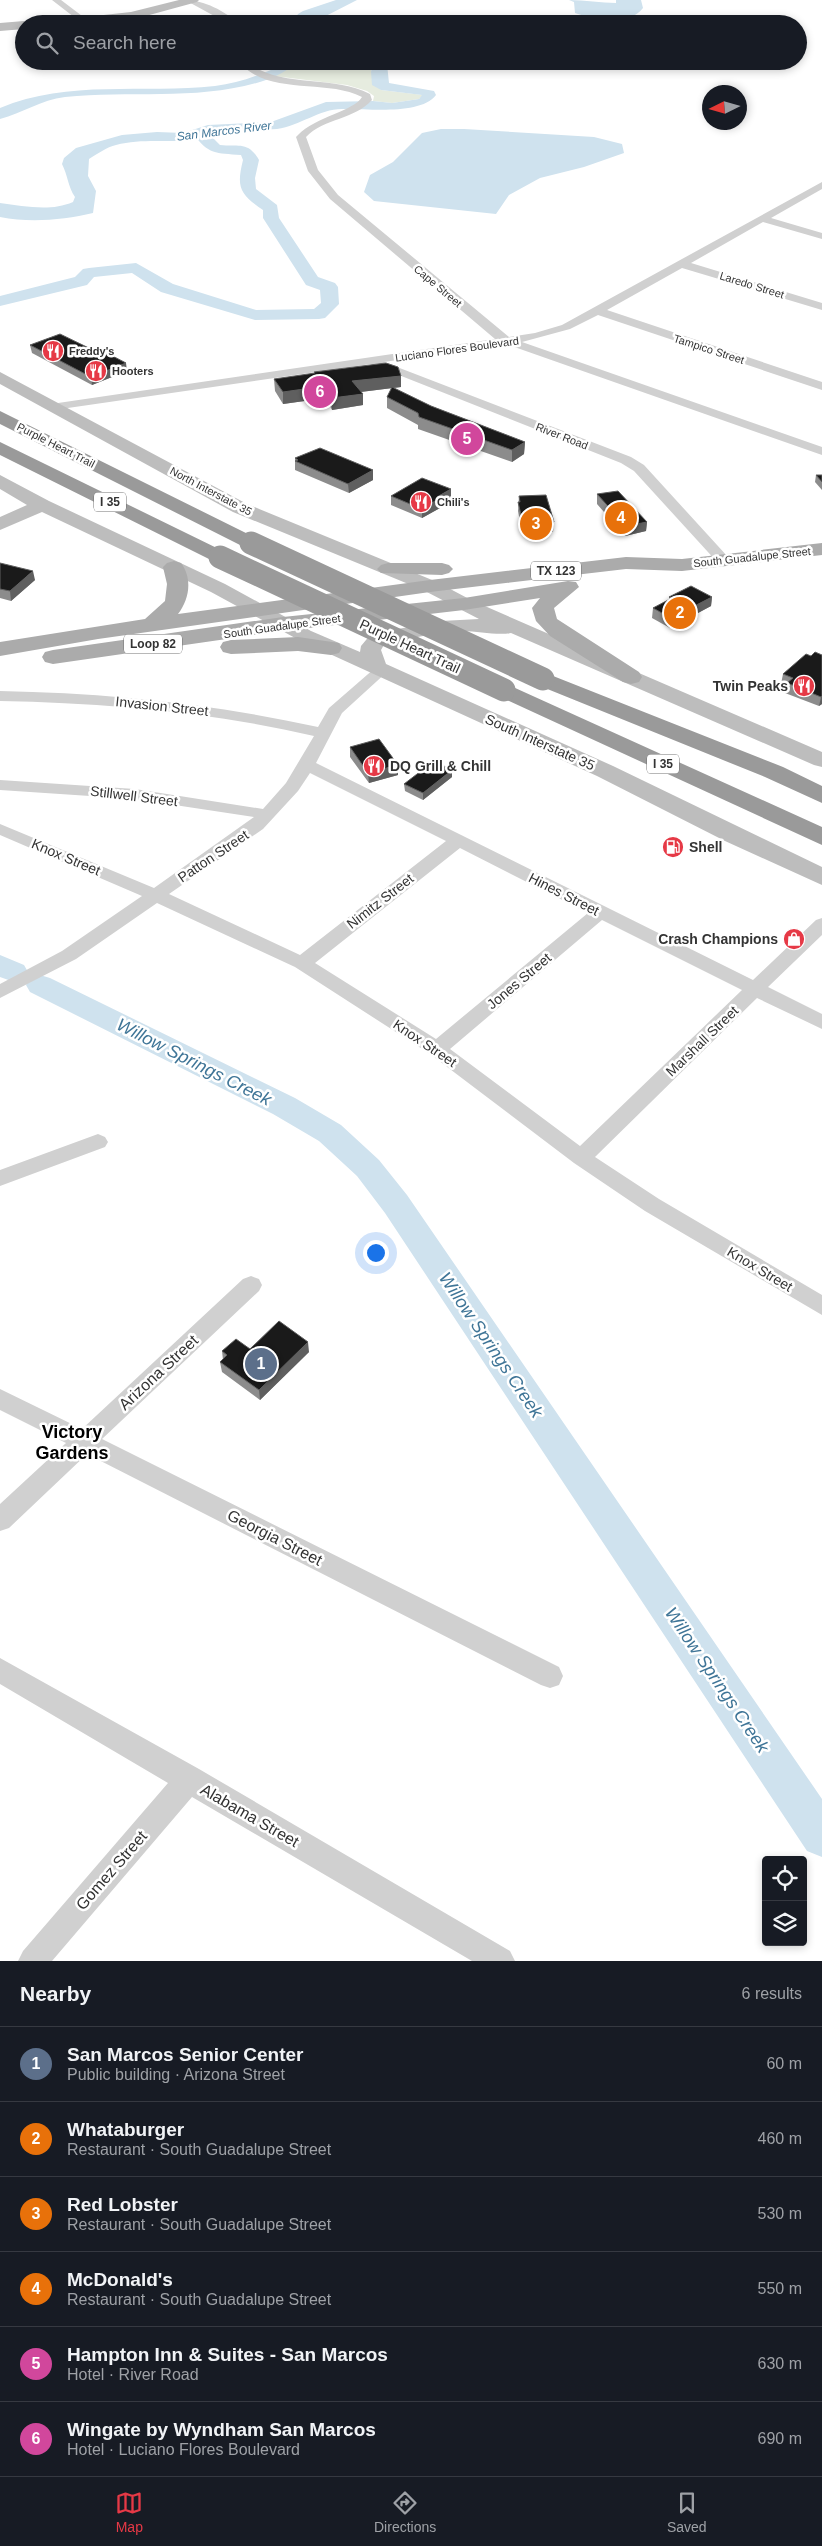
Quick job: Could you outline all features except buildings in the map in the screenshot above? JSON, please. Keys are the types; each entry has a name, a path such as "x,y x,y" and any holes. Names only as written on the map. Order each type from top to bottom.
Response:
{"highway":[{"path":"0,396 186,511"},
{"name":"Purple Heart Trail","path":"0,417 251,543 543,679 774,772 822,795"},
{"name":"Purple Heart Trail","path":"0,448 220,556 822,837"}],"main road":[{"path":"135,15 190,0"},
{"path":"0,26 15,25"},
{"name":"North Interstate 35","path":"0,377 240,508 430,586"},
{"path":"0,481 42,505 257,608"},
{"path":"0,524 42,505"},
{"name":"South Guadalupe Street","path":"0,661 73,655 257,608 430,586 645,576 682,565 822,549"},
{"path":"218,588 266,588 307,580 334,567 342,559 342,550"},
{"path":"174,568 178,583 176,600 169,611 160,616 155,635 209,647 298,644 331,648"},
{"path":"388,569 564,579"},
{"path":"564,579 543,608 547,621 558,631 630,677"},
{"name":"South Guadalupe Street","path":"0,649 98,632 155,635 282,624 464,604 564,579"},
{"path":"430,586 464,604 822,760"},
{"name":"South Interstate 35","path":"257,608 282,624 331,648 590,764 734,836 822,877"},
{"path":"380,671 371,659 369,651 371,644 378,638 471,625 491,625 539,636"}],"street":[{"path":"56,0 76,15"},
{"path":"190,0 222,15"},
{"name":"Cape Street","path":"254,70 260,74 275,78 346,87 361,92 367,100 353,111 315,123 300,137 314,171 334,197 481,323 508,341 822,451"},
{"name":"Luciano Flores Boulevard","path":"58,407 525,339 554,331 597,311 822,185"},
{"path":"763,219 822,236"},
{"name":"Laredo Street","path":"682,264 822,307"},
{"name":"Tampico Street","path":"597,311 822,386"},
{"name":"River Road","path":"368,361 626,460 639,468 723,560"},
{"name":"Patton Street","path":"0,992 69,955 257,825 282,800 307,765 335,711 380,671"},
{"name":"Invasion Street","path":"0,696 162,704 239,715 322,733"},
{"name":"Hines Street","path":"307,765 822,1022"},
{"name":"Stillwell Street","path":"0,785 46,786 153,797 268,815"},
{"name":"Knox Street","path":"0,829 155,895 302,963 437,1050 581,1158 652,1205 822,1306"},
{"name":"Nimitz Street","path":"302,963 459,840"},
{"name":"Jones Street","path":"437,1050 600,912"},
{"name":"Marshall Street","path":"581,1158 822,924"},
{"path":"0,1178 98,1142"},
{"name":"Arizona Street","path":"0,1520 251,1285"},
{"name":"Georgia Street","path":"0,1399 550,1676"},
{"name":"Alabama Street","path":"0,1670 500,1961"},
{"name":"Gomez Street","path":"33,1961 189,1779"}],"shaded area":[{"path":"285,70 371,70 381,90 423,95 419,99 392,103 373,101 374,96 367,91 347,85 274,76"}],"water":[{"path":"336,0 357,0 328,15 297,15 303,11"},
{"path":"569,0 616,3 616,0 641,0 643,8 635,15 582,15 575,13 574,2"},
{"path":"271,70 286,70 269,79 219,91 65,97 48,101 0,119 0,108 26,99 53,93 79,90 215,86 245,80"},
{"name":"San Marcos River","path":"371,70 388,70 389,83 434,91 436,95 428,102 418,106 392,110 334,110 294,125 277,129 234,130 209,134 197,140 136,142 116,145 89,159 88,176 96,191 93,213 47,220 23,220 0,217 0,203 46,208 73,202 75,197 62,164 64,158 76,148 122,135 157,132 183,133 208,125 271,122 326,102 373,101 392,103 419,99 422,95 381,90 372,85"},
{"path":"441,129 594,137 622,144 624,153 584,167 540,178 509,195 496,214 374,201 364,192 370,175 393,162 422,133"}],"waterway":[{"name":"Willow Springs Creek","path":"0,301 51,290 81,281 89,273 136,268 167,288 255,315 319,314 330,304 329,287 312,281 271,218 271,208 251,194 247,184 251,160 246,151 215,148 200,133"},
{"name":"Willow Springs Creek","path":"0,965 14,972"},
{"name":"Willow Springs Creek","path":"40,985 284,1106 330,1133 368,1168 396,1204 822,1836"}],"place":[{"name":"Freddy's","path":"53,351"},
{"name":"Hooters","path":"96,371"},
{"name":"Wingate by Wyndham San Marcos","path":"320,392"},
{"name":"Hampton Inn & Suites - San Marcos","path":"467,439"},
{"name":"Chili's","path":"421,502"},
{"name":"McDonald's","path":"621,518"},
{"name":"Red Lobster","path":"536,524"},
{"name":"Whataburger","path":"680,613"},
{"name":"Twin Peaks","path":"804,686"},
{"name":"DQ Grill & Chill","path":"374,766"},
{"name":"Shell","path":"673,847"},
{"name":"Crash Champions","path":"794,939"},
{"name":"San Marcos Senior Center","path":"261,1364"}],"district":[{"name":"Victory Gardens","path":"72,1442"}]}
